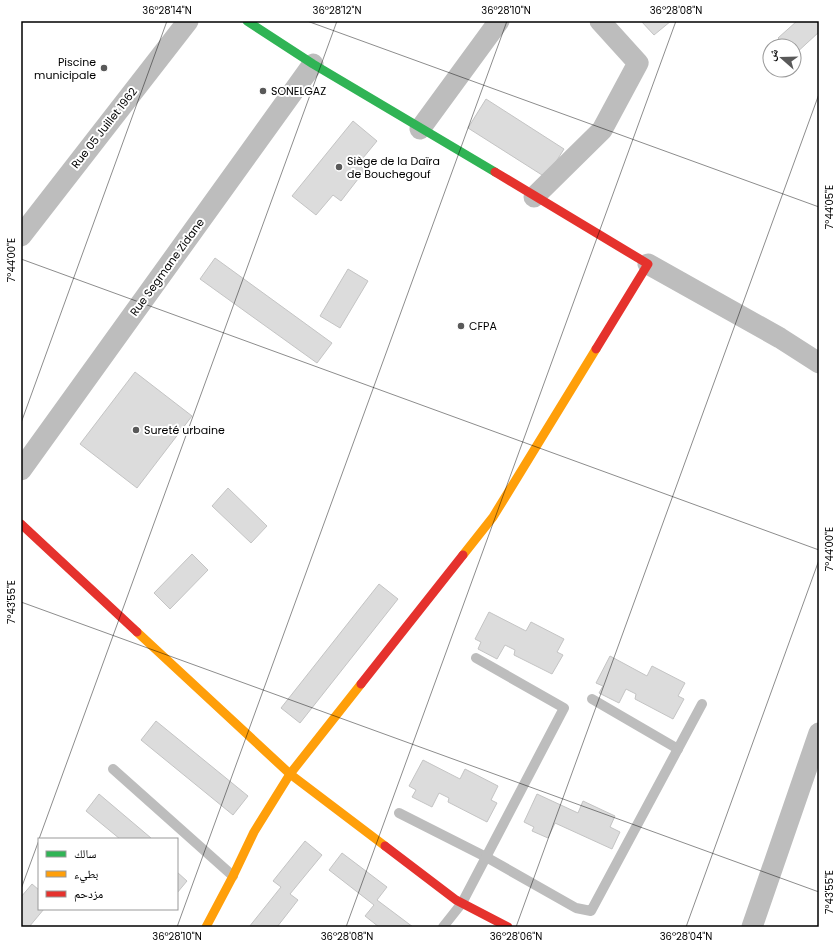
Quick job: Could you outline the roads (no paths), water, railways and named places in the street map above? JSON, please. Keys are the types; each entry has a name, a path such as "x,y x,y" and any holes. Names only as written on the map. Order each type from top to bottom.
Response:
{"street":[{"name":"Rue 05 Juillet 1962","path":"21,236 188,21"},
{"path":"247,21 313,64 420,129 648,264 780,338 819,363"},
{"path":"420,129 499,21"},
{"path":"534,197 602,130 638,64 604,23"},
{"name":"Rue Segmane Zidane","path":"21,470 313,64"},
{"path":"206,927 254,832 290,774 493,517 648,264"},
{"path":"21,524 290,774 456,900 508,927"},
{"path":"752,927 819,732"}],"lane":[{"path":"443,927 462,903 564,708 476,658"},
{"path":"592,699 678,749"},
{"path":"399,813 486,857 576,908 591,911 702,704"},
{"path":"113,769 233,876"}],"place":[{"name":"Piscine municipale","path":"104,68"},
{"name":"SONELGAZ","path":"263,91"},
{"name":"Siège de la Daïra de Bouchegouf","path":"339,167"},
{"name":"CFPA","path":"461,326"},
{"name":"Sureté urbaine","path":"136,430"}]}
